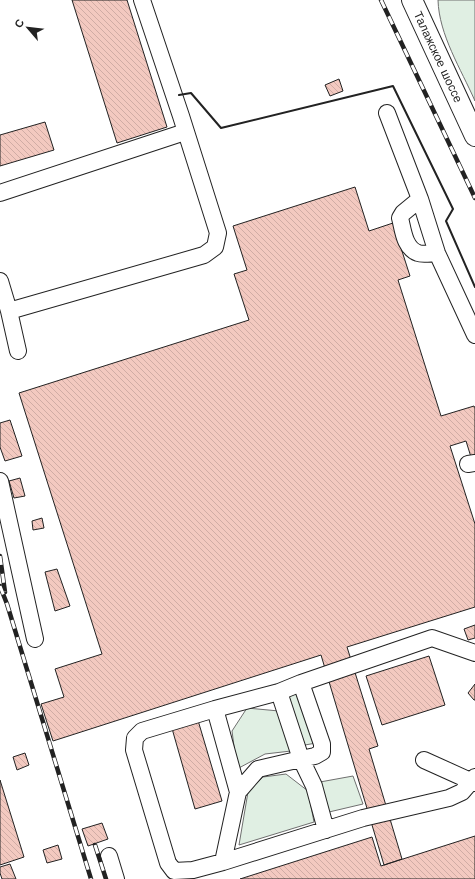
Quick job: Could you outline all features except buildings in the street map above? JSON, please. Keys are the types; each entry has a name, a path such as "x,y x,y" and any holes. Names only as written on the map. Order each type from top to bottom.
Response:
{"main road":[{"name":"Талажское шоссе","path":"412,0 475,136"}],"lane":[{"path":"9,311 204,255 215,247 218,233 142,0"},
{"path":"387,114 420,199 437,253 475,335"},
{"path":"0,193 186,132"},
{"path":"420,199 403,213 400,218 406,241 412,249 419,253 437,253"},
{"path":"0,281 9,311 18,351"},
{"path":"0,481 35,639"},
{"path":"424,760 474,780 462,792 450,798 363,818 193,870 174,871 168,863 134,750 135,738 142,731 279,692 301,682 432,638 475,653"},
{"path":"238,792 258,769 315,756 322,752 322,744 301,682"},
{"path":"279,692 301,759 314,786 326,830"},
{"path":"215,709 238,792 223,862"},
{"path":"109,856 116,879"}],"green space":[{"path":"438,0 475,0 475,101 446,39 439,13"},
{"path":"296,691 316,743 305,745 286,693"},
{"path":"247,708 279,711 291,751 265,754 237,769 232,731"},
{"path":"286,774 308,791 314,822 239,845 248,792 263,777"},
{"path":"353,776 363,804 329,812 320,782"}],"railway":[{"path":"381,0 475,198"},
{"path":"0,556 5,592"},
{"path":"0,586 7,604 91,879"},
{"path":"95,845 106,879"}],"wall":[{"path":"179,95 191,93 221,128 393,86 453,209 446,221 475,287"}]}
